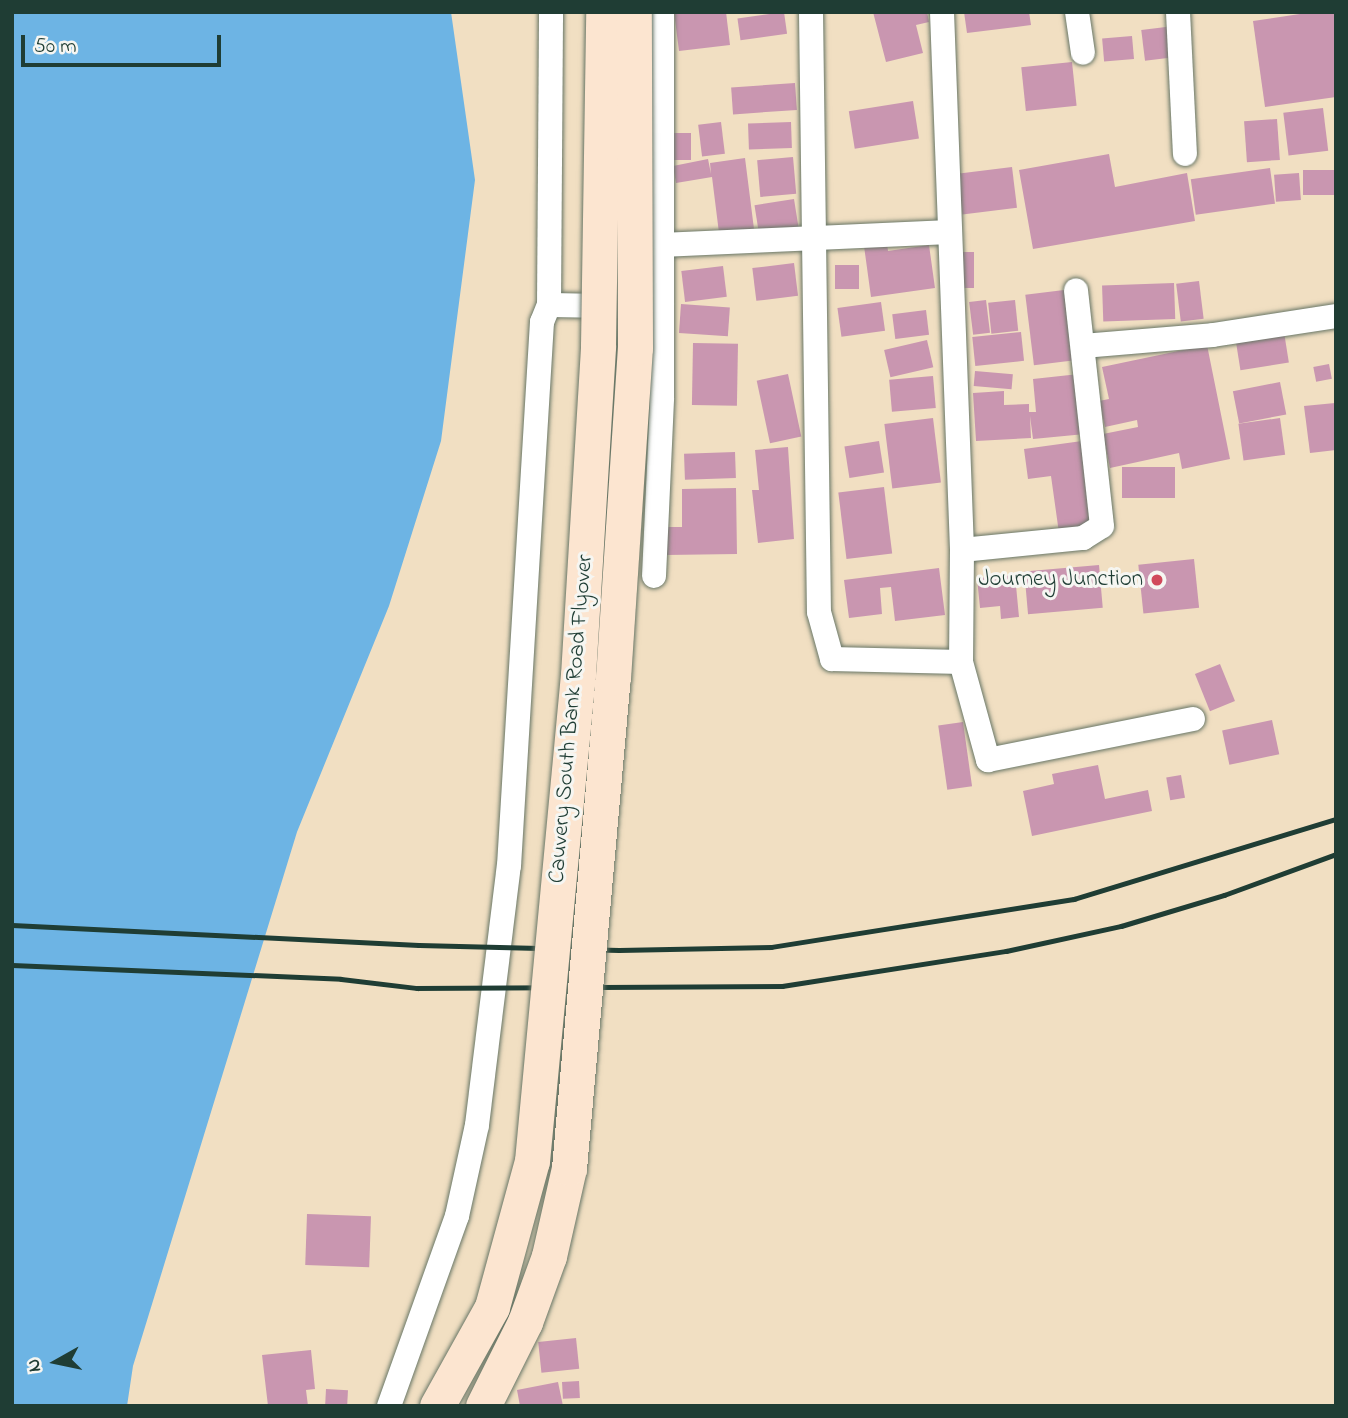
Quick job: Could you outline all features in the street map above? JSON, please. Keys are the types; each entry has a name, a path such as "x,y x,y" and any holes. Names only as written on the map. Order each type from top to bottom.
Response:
{"main road":[{"name":"Cauvery South Bank Road Flyover","path":"437,1406 492,1307 532,1161 579,675 598,346 603,12"},
{"name":"Cauvery South Bank Road Flyover","path":"483,1406 525,1322 548,1256 569,1168 613,678 635,348 634,12"}],"street":[{"path":"389,1406 457,1216 477,1125 509,866 542,322 549,305 551,12"},
{"path":"654,576 662,307 662,12"},
{"path":"811,12 820,612 832,659 961,662"},
{"path":"942,12 962,550 961,662 988,760 1193,719"},
{"path":"1077,12 1083,53"},
{"path":"1178,12 1185,154"},
{"path":"662,245 949,232"},
{"path":"962,550 1083,538 1102,526 1076,290"},
{"path":"549,305 662,307"},
{"path":"1083,346 1213,335 1336,316"}],"water":[{"path":"12,12 451,12 475,180 441,441 389,606 297,832 133,1366 127,1406 12,1406"}],"building":[{"path":"674,12 726,12 730,45 679,51"},
{"path":"784,12 787,34 741,40 737,19"},
{"path":"873,12 927,12 929,22 916,25 923,53 886,62"},
{"path":"964,12 1029,12 1031,25 967,33"},
{"path":"1313,12 1336,12 1336,97 1265,107 1253,21"},
{"path":"1174,26 1178,57 1145,61 1141,30"},
{"path":"1132,36 1134,59 1104,62 1102,39"},
{"path":"1072,62 1077,106 1026,111 1021,67"},
{"path":"795,83 797,110 733,114 731,87"},
{"path":"913,101 919,139 855,149 849,111"},
{"path":"1323,108 1328,151 1289,156 1283,113"},
{"path":"1277,119 1280,160 1247,162 1244,121"},
{"path":"721,122 725,154 702,157 698,125"},
{"path":"791,122 792,148 749,149 748,124"},
{"path":"667,133 691,133 691,160 667,160"},
{"path":"1109,154 1115,187 1187,173 1195,221 1033,249 1019,170"},
{"path":"793,157 796,194 760,197 757,160"},
{"path":"745,158 754,229 719,233 712,177 676,183 673,166 708,159 711,174 710,163"},
{"path":"1012,167 1017,208 962,214 957,174"},
{"path":"1270,168 1275,204 1196,215 1191,179"},
{"path":"1303,170 1336,170 1336,195 1303,195"},
{"path":"1299,173 1301,200 1276,202 1274,175"},
{"path":"794,199 799,230 759,236 754,205"},
{"path":"887,243 888,251 929,245 935,288 871,297 864,246"},
{"path":"955,252 974,252 974,288 955,288"},
{"path":"794,263 798,296 756,301 752,268"},
{"path":"835,265 859,265 859,289 835,289"},
{"path":"723,266 727,297 685,302 681,271"},
{"path":"1199,281 1204,319 1181,322 1176,284"},
{"path":"1174,283 1175,319 1103,321 1102,286"},
{"path":"1064,290 1073,360 1034,365 1025,295"},
{"path":"986,300 990,333 973,335 969,302"},
{"path":"1015,300 1018,331 991,334 988,303"},
{"path":"881,302 885,331 841,337 837,308"},
{"path":"681,304 730,307 728,336 679,333"},
{"path":"926,310 929,335 895,339 892,314"},
{"path":"1021,332 1024,361 975,366 972,337"},
{"path":"1284,332 1289,363 1240,370 1236,340"},
{"path":"927,340 933,367 890,377 884,350"},
{"path":"693,343 738,344 737,406 692,405"},
{"path":"1207,345 1230,459 1182,469 1179,453 1110,468 1103,434 1138,427 1137,420 1105,427 1099,401 1109,399 1102,367"},
{"path":"1329,364 1332,379 1316,382 1313,367"},
{"path":"975,371 1013,374 1012,389 974,386"},
{"path":"788,374 801,437 770,443 757,381"},
{"path":"1079,374 1085,434 1033,439 1030,416 1031,438 976,441 973,393 1004,391 1004,405 1029,404 1029,412 1036,412 1033,379"},
{"path":"933,376 936,408 892,412 889,380"},
{"path":"1280,382 1286,414 1239,424 1233,391"},
{"path":"1335,403 1336,450 1310,453 1304,406"},
{"path":"933,418 941,483 892,488 884,424"},
{"path":"1280,418 1285,455 1244,460 1238,424"},
{"path":"879,441 884,473 849,478 844,446"},
{"path":"1082,441 1094,528 1059,533 1051,476 1028,479 1024,449"},
{"path":"788,447 794,539 758,543 752,490 759,490 755,450"},
{"path":"735,452 736,478 685,480 684,454"},
{"path":"1122,467 1175,467 1175,498 1122,498"},
{"path":"884,487 892,554 847,559 838,493"},
{"path":"736,488 737,554 666,555 666,527 682,527 682,489"},
{"path":"1194,559 1199,608 1143,614 1138,565"},
{"path":"1099,565 1103,608 1028,614 1024,572"},
{"path":"939,568 945,615 895,621 891,587 880,588 882,614 849,618 844,580"},
{"path":"1015,575 1019,617 1001,619 1000,606 980,608 977,578"},
{"path":"1220,664 1235,701 1210,711 1195,674"},
{"path":"1272,720 1279,754 1229,765 1222,731"},
{"path":"963,722 972,786 947,790 938,725"},
{"path":"1098,765 1105,799 1148,790 1152,811 1032,836 1023,791 1054,784 1052,774"},
{"path":"1181,775 1185,798 1170,800 1166,778"},
{"path":"307,1214 371,1216 369,1267 305,1265"},
{"path":"576,1338 579,1369 541,1373 538,1342"},
{"path":"311,1350 315,1389 306,1390 308,1406 268,1406 262,1355"},
{"path":"579,1381 580,1398 563,1399 562,1382"},
{"path":"558,1382 563,1406 520,1406 517,1390"},
{"path":"326,1389 348,1390 347,1406 325,1406"}],"railway":[{"path":"12,925 419,945 619,950 771,947 1074,899 1336,819"},
{"path":"12,965 341,979 417,988 782,986 1006,951 1121,926 1224,895 1336,854"}],"place":[{"name":"Journey Junction","path":"1157,580"}]}
